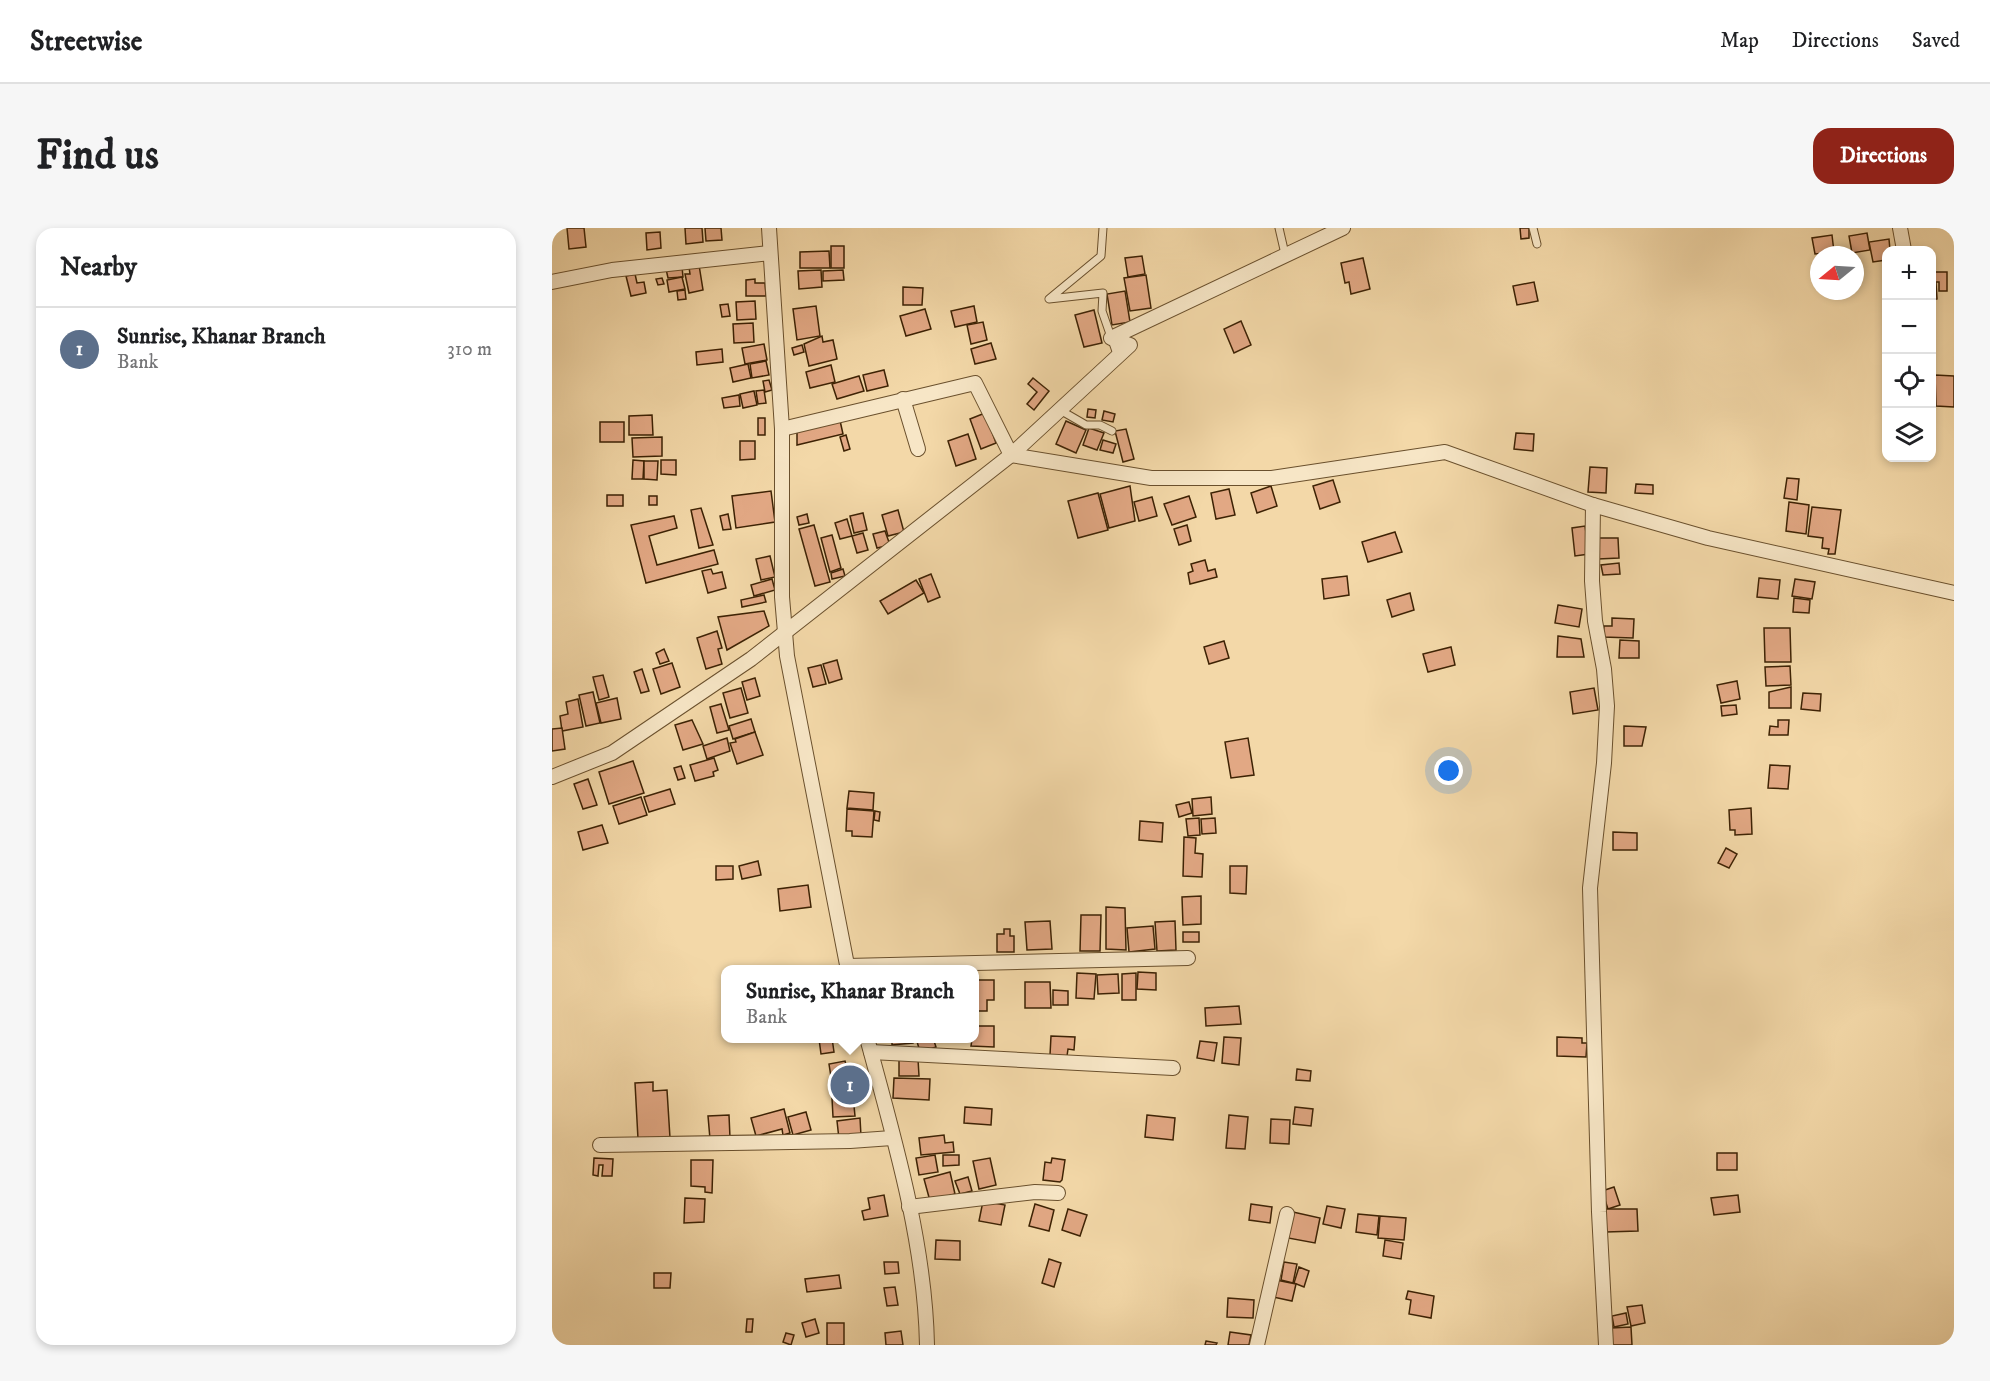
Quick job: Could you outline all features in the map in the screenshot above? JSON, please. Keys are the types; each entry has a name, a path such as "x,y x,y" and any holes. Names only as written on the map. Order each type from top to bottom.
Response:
{"street":[{"path":"769,228 782,429 782,597 787,656 847,965"},
{"path":"552,777 612,753 785,633 1011,455 1130,345 1111,338 1343,228"},
{"path":"1900,228 1903,246"},
{"path":"552,282 612,270 770,253"},
{"path":"782,429 975,382 1011,455"},
{"path":"903,399 918,449"},
{"path":"1011,455 1151,478 1272,478 1445,452 1593,505 1708,538 1954,593"},
{"path":"1593,505 1592,581 1607,706 1604,763 1590,888 1599,1212 1606,1345"},
{"path":"950,965 1188,958"},
{"path":"927,1345 926,1314 909,1207 869,1045 1173,1068"},
{"path":"600,1145 850,1141 892,1138"},
{"path":"909,1207 1035,1192 1058,1193"},
{"path":"1257,1345 1287,1214"}],"lane":[{"path":"1102,228 1101,256 1049,299 1103,293 1102,311 1118,357"},
{"path":"1280,228 1285,254"},
{"path":"1533,228 1537,244"},
{"path":"1060,410 1086,424 1100,425 1112,431"}],"building":[{"path":"567,228 584,228 586,247 569,249"},
{"path":"685,228 702,228 703,242 686,244"},
{"path":"705,228 721,228 722,240 706,241"},
{"path":"1520,228 1529,228 1529,238 1521,239"},
{"path":"660,232 661,248 647,250 646,233"},
{"path":"1867,233 1870,250 1864,251 1864,246 1851,246 1849,236"},
{"path":"1832,235 1833,246 1814,246 1812,238"},
{"path":"1889,239 1890,246 1882,246 1882,261 1873,262 1869,242"},
{"path":"831,246 844,246 844,268 831,268"},
{"path":"829,251 830,268 800,268 800,252"},
{"path":"1142,256 1145,274 1128,277 1125,258"},
{"path":"1363,258 1370,289 1351,294 1349,282 1345,283 1341,263"},
{"path":"699,265 703,290 689,293 685,274 690,274 689,267"},
{"path":"682,267 683,277 668,278 666,269"},
{"path":"821,270 822,287 799,289 798,271"},
{"path":"843,270 844,280 823,281 823,271"},
{"path":"1936,272 1947,272 1947,291 1939,291 1939,282 1936,282"},
{"path":"635,274 637,283 644,282 646,293 631,296 626,276"},
{"path":"1146,275 1151,308 1130,311 1124,278"},
{"path":"682,277 685,289 669,292 667,280"},
{"path":"662,278 664,284 658,285 656,279"},
{"path":"755,279 755,283 765,283 766,296 746,296 746,280"},
{"path":"1534,282 1538,301 1517,305 1513,286"},
{"path":"903,287 923,288 922,305 903,305"},
{"path":"685,290 686,299 678,300 677,291"},
{"path":"1125,291 1130,322 1112,325 1107,294"},
{"path":"755,301 756,319 737,320 736,302"},
{"path":"728,304 730,316 722,317 720,305"},
{"path":"816,306 820,336 797,340 793,309"},
{"path":"974,306 977,322 955,327 951,311"},
{"path":"925,309 931,329 906,336 900,316"},
{"path":"1094,310 1102,343 1084,347 1075,315"},
{"path":"1241,321 1251,345 1234,353 1224,329"},
{"path":"983,322 987,340 971,344 967,325"},
{"path":"753,323 754,342 734,343 733,324"},
{"path":"822,336 823,342 833,340 837,359 809,366 804,344"},
{"path":"991,343 996,359 975,364 971,349"},
{"path":"764,344 767,360 745,364 742,348"},
{"path":"802,345 804,352 794,355 792,348"},
{"path":"722,349 723,362 697,365 696,352"},
{"path":"766,361 769,375 752,378 750,364"},
{"path":"748,364 751,378 733,382 730,368"},
{"path":"831,365 835,382 810,388 806,372"},
{"path":"884,370 888,386 867,391 863,375"},
{"path":"1936,375 1954,376 1954,407 1936,406"},
{"path":"859,376 864,391 837,399 832,384"},
{"path":"1033,378 1049,391 1034,410 1027,404 1037,392 1028,384"},
{"path":"769,380 772,390 765,392 763,381"},
{"path":"764,390 766,403 758,404 756,391"},
{"path":"754,391 757,405 743,408 740,394"},
{"path":"739,395 740,406 724,408 722,398"},
{"path":"1088,409 1096,410 1095,418 1087,417"},
{"path":"1104,411 1115,414 1113,422 1102,420"},
{"path":"985,413 996,443 981,449 970,419"},
{"path":"652,415 653,435 629,435 629,416"},
{"path":"839,416 843,434 797,445 797,427"},
{"path":"758,418 765,418 765,435 758,435"},
{"path":"1066,421 1086,430 1076,453 1056,444"},
{"path":"600,422 624,422 624,442 600,442"},
{"path":"1089,428 1104,433 1097,450 1083,445"},
{"path":"1126,429 1134,459 1123,462 1115,431"},
{"path":"1516,433 1534,434 1533,451 1514,449"},
{"path":"968,434 976,459 956,466 948,441"},
{"path":"846,435 850,449 844,451 840,437"},
{"path":"662,437 662,456 633,457 632,438"},
{"path":"1103,440 1116,444 1113,453 1100,450"},
{"path":"740,441 755,441 755,459 740,460"},
{"path":"633,460 644,461 643,479 632,479"},
{"path":"661,460 676,460 676,475 661,474"},
{"path":"644,461 658,461 657,480 644,479"},
{"path":"1590,467 1607,468 1606,493 1588,492"},
{"path":"1787,478 1799,479 1797,500 1784,498"},
{"path":"1333,480 1340,502 1320,509 1313,486"},
{"path":"1636,484 1653,485 1653,494 1635,493"},
{"path":"1130,486 1135,521 1109,528 1100,494"},
{"path":"1271,486 1277,506 1257,513 1251,493"},
{"path":"1229,489 1235,515 1216,519 1211,493"},
{"path":"771,491 775,522 736,528 732,496"},
{"path":"1098,493 1108,530 1078,538 1068,501"},
{"path":"607,495 623,495 623,506 607,506"},
{"path":"649,496 657,496 657,505 649,505"},
{"path":"1189,496 1196,517 1172,525 1164,504"},
{"path":"1152,497 1157,516 1139,521 1134,502"},
{"path":"1789,502 1809,505 1806,534 1786,531"},
{"path":"1812,507 1841,510 1835,554 1828,554 1829,549 1822,548 1823,538 1808,536"},
{"path":"701,508 713,545 699,548 691,510"},
{"path":"898,510 904,532 888,536 882,515"},
{"path":"863,513 867,530 854,533 850,516"},
{"path":"728,514 731,529 723,530 720,516"},
{"path":"807,514 809,523 799,525 797,517"},
{"path":"674,516 677,528 649,536 657,565 714,550 718,564 646,583 631,525"},
{"path":"847,519 852,536 840,539 835,523"},
{"path":"814,525 830,582 815,586 799,529"},
{"path":"1187,525 1191,541 1179,545 1174,529"},
{"path":"1585,526 1589,554 1575,556 1572,528"},
{"path":"885,531 890,545 877,548 873,534"},
{"path":"1395,532 1402,552 1368,562 1362,542"},
{"path":"863,533 868,550 857,553 852,536"},
{"path":"832,535 841,568 830,572 821,538"},
{"path":"1598,538 1618,538 1619,558 1598,559"},
{"path":"770,556 775,577 761,580 756,559"},
{"path":"1205,560 1208,571 1215,569 1217,577 1190,584 1188,573 1193,571 1191,564"},
{"path":"1619,563 1620,574 1603,575 1601,565"},
{"path":"711,569 713,574 722,572 726,588 708,593 702,571"},
{"path":"843,569 845,576 832,579 831,573"},
{"path":"931,574 940,597 928,602 919,579"},
{"path":"1347,576 1349,595 1324,599 1322,579"},
{"path":"1759,578 1780,580 1778,599 1757,597"},
{"path":"772,579 775,590 754,596 751,585"},
{"path":"1795,579 1815,582 1812,599 1792,596"},
{"path":"916,580 924,593 888,614 880,601"},
{"path":"1410,593 1414,610 1392,617 1387,600"},
{"path":"764,595 766,602 742,607 741,600"},
{"path":"1794,598 1810,600 1809,613 1793,612"},
{"path":"1558,605 1582,609 1579,627 1555,623"},
{"path":"764,611 769,626 727,650 718,617"},
{"path":"1612,618 1634,619 1633,638 1603,637 1604,626 1612,626"},
{"path":"1764,628 1790,628 1791,662 1765,662"},
{"path":"717,631 722,648 718,649 722,664 706,669 697,638"},
{"path":"1558,636 1581,639 1584,657 1557,657"},
{"path":"1620,640 1639,641 1639,658 1619,658"},
{"path":"1224,641 1229,658 1209,664 1204,647"},
{"path":"1451,647 1455,665 1428,672 1423,654"},
{"path":"664,649 669,661 660,664 656,653"},
{"path":"837,660 842,679 829,683 823,664"},
{"path":"672,663 680,687 661,694 653,669"},
{"path":"821,665 826,684 813,687 808,668"},
{"path":"1790,666 1791,685 1766,686 1765,667"},
{"path":"642,669 649,691 641,693 634,672"},
{"path":"603,675 609,697 599,700 593,677"},
{"path":"755,678 760,696 747,700 742,682"},
{"path":"1737,681 1740,699 1721,703 1717,685"},
{"path":"1791,687 1791,708 1769,708 1769,692"},
{"path":"741,688 748,713 730,718 723,693"},
{"path":"1594,688 1598,710 1573,714 1570,692"},
{"path":"593,692 600,723 586,726 579,695"},
{"path":"1803,693 1821,694 1820,711 1801,709"},
{"path":"617,698 621,719 601,723 596,703"},
{"path":"578,699 583,727 562,731 560,716 568,714 566,702"},
{"path":"721,704 729,730 717,733 710,707"},
{"path":"1736,705 1737,714 1722,716 1721,706"},
{"path":"751,719 755,732 733,739 729,726"},
{"path":"692,720 703,744 683,750 675,725"},
{"path":"1778,720 1789,720 1788,735 1769,735 1770,726 1778,727"},
{"path":"1624,726 1646,727 1642,746 1624,746"},
{"path":"562,728 565,749 552,751 552,729"},
{"path":"755,732 763,755 737,764 730,743"},
{"path":"727,738 730,751 707,759 703,746"},
{"path":"1248,738 1254,775 1231,778 1225,742"},
{"path":"714,758 718,770 713,772 714,776 695,781 690,765"},
{"path":"633,761 644,793 609,804 599,772"},
{"path":"1770,765 1790,766 1788,789 1768,788"},
{"path":"681,766 685,778 678,780 674,768"},
{"path":"588,779 597,805 583,809 574,784"},
{"path":"670,789 675,804 649,812 644,797"},
{"path":"849,791 874,793 873,810 847,808"},
{"path":"641,797 647,815 619,824 613,806"},
{"path":"1211,797 1212,814 1193,816 1192,799"},
{"path":"1189,802 1192,813 1179,817 1176,805"},
{"path":"1751,808 1752,834 1735,835 1735,830 1730,830 1729,810"},
{"path":"847,809 874,811 872,837 852,836 852,831 846,831"},
{"path":"875,811 880,812 879,821 874,820"},
{"path":"1199,818 1200,835 1188,836 1186,819"},
{"path":"1215,818 1216,833 1202,834 1201,819"},
{"path":"1140,821 1163,823 1162,842 1139,840"},
{"path":"602,825 608,843 583,850 578,832"},
{"path":"1613,832 1637,833 1637,850 1613,850"},
{"path":"1184,837 1196,838 1195,853 1203,854 1202,877 1183,876"},
{"path":"1726,848 1737,854 1729,868 1718,863"},
{"path":"758,861 761,875 742,879 739,866"},
{"path":"716,866 733,866 733,879 716,880"},
{"path":"1230,866 1247,866 1246,894 1230,893"},
{"path":"808,885 811,907 780,911 778,889"},
{"path":"1201,896 1201,924 1183,925 1182,897"},
{"path":"1106,907 1125,908 1126,950 1106,949"},
{"path":"1081,915 1101,915 1100,951 1080,951"},
{"path":"1050,921 1052,949 1027,950 1025,922"},
{"path":"1175,921 1176,950 1157,951 1155,922"},
{"path":"1153,926 1155,949 1129,952 1127,928"},
{"path":"1004,929 1010,929 1010,936 1014,936 1014,952 997,952 997,934 1004,934"},
{"path":"1183,932 1199,932 1199,942 1183,942"},
{"path":"1138,972 1156,973 1156,990 1137,989"},
{"path":"1077,973 1096,974 1094,999 1076,998"},
{"path":"1136,973 1136,1000 1122,1000 1122,974"},
{"path":"1118,974 1119,993 1098,994 1097,975"},
{"path":"979,980 994,980 994,1000 987,1000 987,1011 979,1011"},
{"path":"1025,982 1050,982 1051,1008 1025,1008"},
{"path":"1053,990 1068,991 1068,1005 1053,1005"},
{"path":"1239,1006 1241,1024 1206,1026 1205,1008"},
{"path":"979,1026 994,1026 994,1047 971,1046 971,1043 979,1043"},
{"path":"1051,1036 1075,1037 1074,1050 1068,1049 1067,1056 1050,1055"},
{"path":"1224,1037 1241,1038 1239,1065 1222,1063"},
{"path":"1557,1037 1582,1038 1582,1043 1587,1043 1586,1057 1557,1056"},
{"path":"1200,1041 1217,1043 1214,1061 1197,1058"},
{"path":"820,1043 833,1043 834,1052 821,1054"},
{"path":"917,1043 935,1043 936,1047 920,1052"},
{"path":"899,1059 918,1059 919,1076 899,1076"},
{"path":"845,1061 847,1069 854,1068 857,1092 834,1096 829,1064"},
{"path":"1297,1069 1311,1071 1310,1081 1296,1080"},
{"path":"894,1078 930,1079 929,1100 893,1098"},
{"path":"653,1082 653,1091 667,1090 670,1138 638,1139 635,1083"},
{"path":"853,1096 855,1116 833,1117 832,1098"},
{"path":"965,1107 992,1109 991,1125 964,1123"},
{"path":"1295,1107 1313,1109 1311,1126 1293,1124"},
{"path":"784,1109 790,1133 783,1135 782,1129 756,1136 751,1118"},
{"path":"806,1112 811,1130 793,1135 788,1117"},
{"path":"729,1115 730,1138 710,1139 708,1116"},
{"path":"1147,1115 1175,1118 1173,1140 1145,1137"},
{"path":"1229,1115 1248,1117 1245,1149 1226,1148"},
{"path":"860,1118 861,1136 839,1139 837,1121"},
{"path":"1271,1119 1290,1120 1289,1144 1270,1143"},
{"path":"944,1135 945,1143 953,1142 954,1152 921,1155 919,1138"},
{"path":"1717,1153 1737,1153 1737,1170 1717,1170"},
{"path":"935,1155 938,1172 919,1175 916,1158"},
{"path":"943,1155 959,1155 959,1165 943,1166"},
{"path":"594,1158 613,1159 612,1176 602,1176 603,1165 599,1165 598,1176 593,1175"},
{"path":"990,1158 996,1185 979,1189 973,1161"},
{"path":"1052,1158 1065,1160 1060,1182 1043,1180 1045,1162 1051,1163"},
{"path":"691,1160 713,1160 712,1193 705,1192 705,1187 691,1186"},
{"path":"950,1172 955,1194 930,1201 924,1179"},
{"path":"968,1177 972,1191 960,1194 955,1181"},
{"path":"1614,1187 1620,1205 1608,1209 1602,1191"},
{"path":"884,1195 888,1216 864,1220 862,1211 870,1209 868,1198"},
{"path":"1738,1195 1740,1212 1714,1215 1711,1198"},
{"path":"685,1198 705,1199 704,1222 684,1223"},
{"path":"983,1201 1005,1205 1001,1225 979,1221"},
{"path":"1035,1204 1054,1210 1049,1231 1029,1226"},
{"path":"1251,1204 1272,1207 1270,1223 1249,1220"},
{"path":"1327,1206 1345,1209 1341,1228 1323,1224"},
{"path":"1068,1209 1087,1215 1080,1236 1062,1230"},
{"path":"1605,1209 1637,1209 1638,1231 1606,1232"},
{"path":"1293,1212 1320,1218 1315,1243 1288,1238"},
{"path":"1358,1214 1379,1216 1377,1235 1356,1232"},
{"path":"1380,1216 1406,1218 1404,1240 1378,1238"},
{"path":"936,1240 960,1241 960,1260 935,1259"},
{"path":"1385,1240 1403,1243 1401,1259 1383,1256"},
{"path":"1049,1259 1061,1263 1054,1287 1042,1283"},
{"path":"884,1262 898,1262 899,1273 885,1274"},
{"path":"1284,1262 1297,1264 1293,1283 1281,1280"},
{"path":"1299,1267 1309,1271 1304,1287 1294,1283"},
{"path":"654,1273 671,1273 670,1288 654,1288"},
{"path":"839,1275 841,1288 807,1292 805,1279"},
{"path":"1276,1280 1296,1284 1292,1301 1273,1297"},
{"path":"895,1287 898,1305 887,1306 884,1288"},
{"path":"1408,1291 1434,1296 1431,1318 1409,1314 1411,1300 1406,1299"},
{"path":"1228,1298 1254,1300 1253,1318 1227,1317"},
{"path":"1642,1305 1645,1323 1631,1326 1627,1307"},
{"path":"1626,1313 1628,1324 1614,1327 1612,1316"},
{"path":"747,1319 753,1319 752,1332 746,1332"},
{"path":"815,1319 819,1333 806,1337 802,1323"},
{"path":"827,1323 844,1323 844,1345 827,1345"},
{"path":"1631,1327 1632,1345 1612,1345 1611,1328"},
{"path":"901,1331 903,1345 886,1345 885,1333"},
{"path":"1230,1332 1251,1335 1249,1345 1228,1345"},
{"path":"786,1333 794,1335 791,1345 783,1342"},
{"path":"1206,1341 1217,1343 1216,1345 1205,1345"}],"place":[{"name":"Sunrise, Khanar Branch","path":"850,1085"}]}
